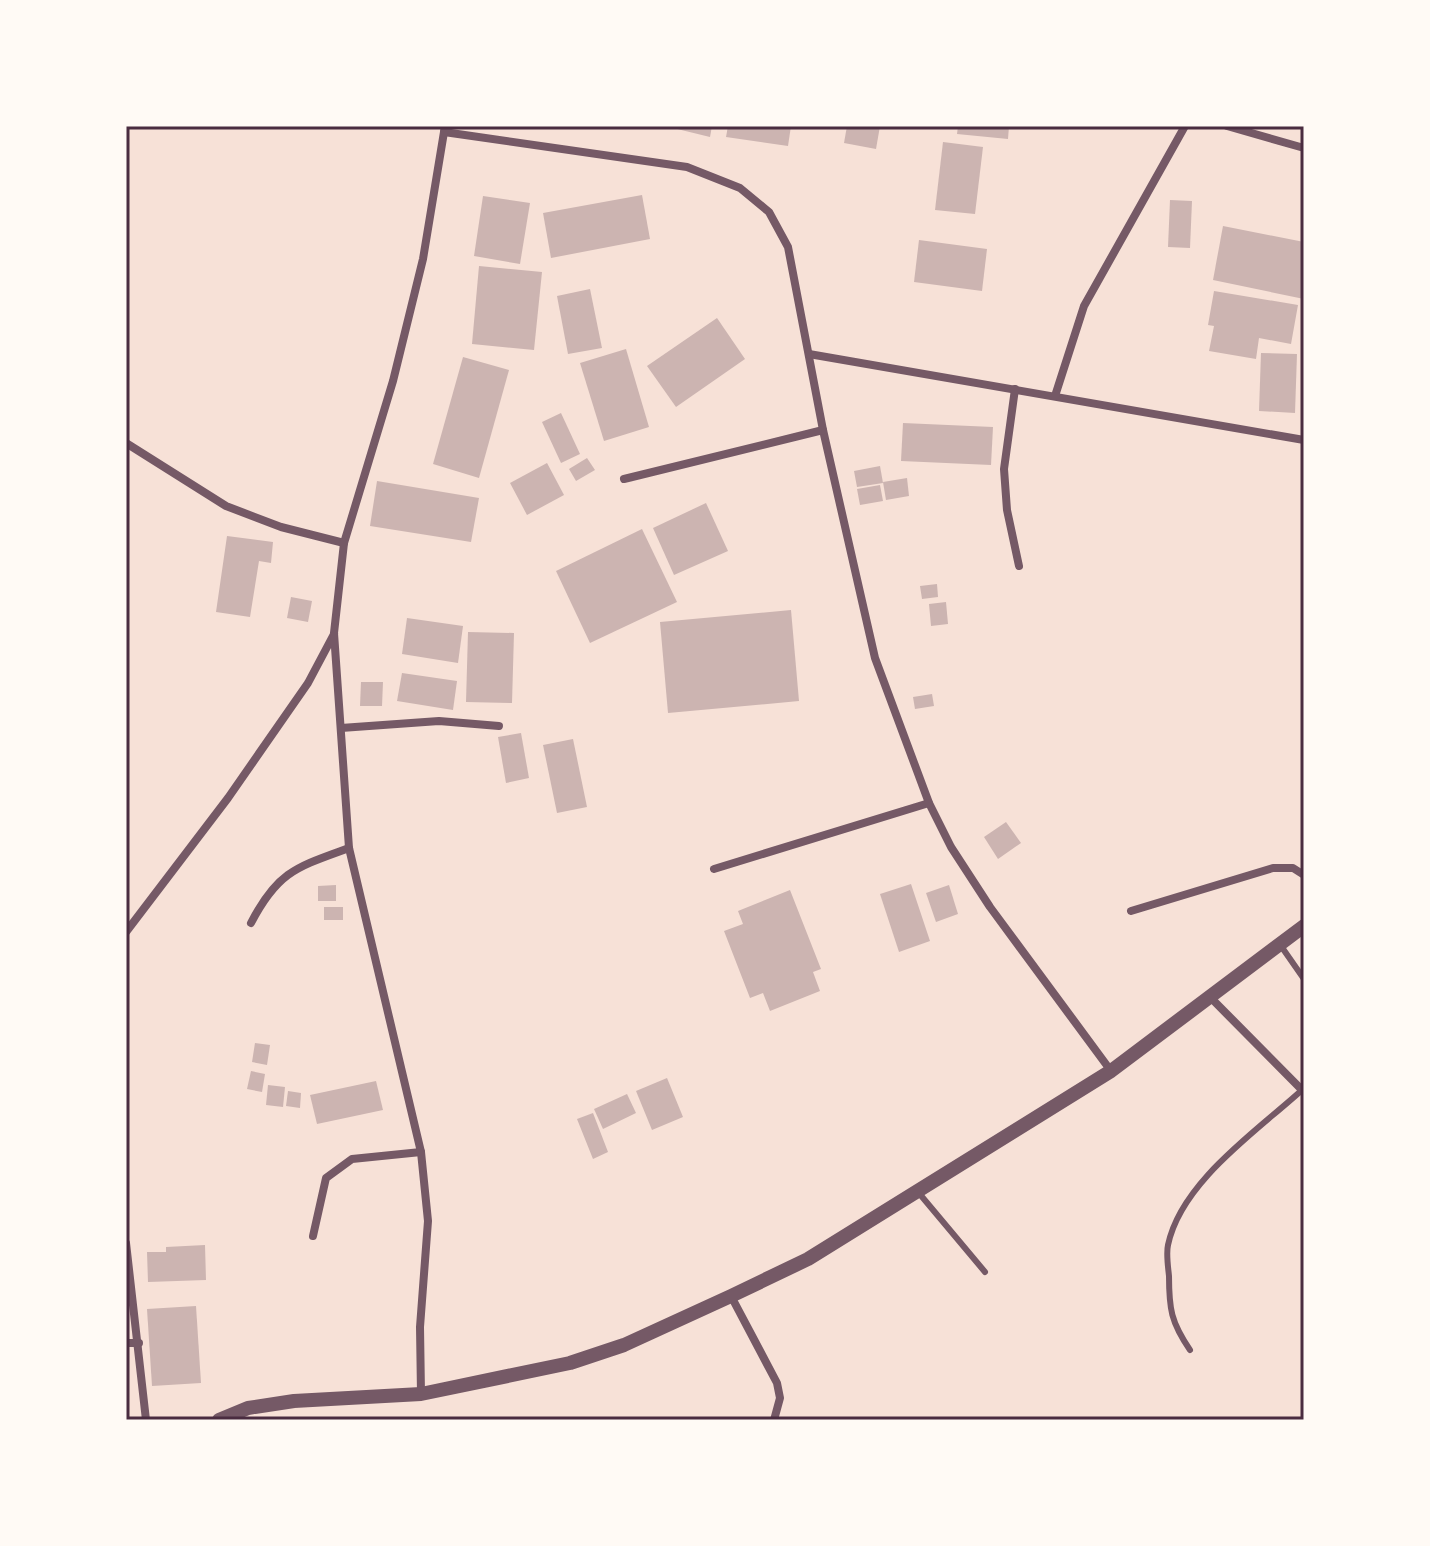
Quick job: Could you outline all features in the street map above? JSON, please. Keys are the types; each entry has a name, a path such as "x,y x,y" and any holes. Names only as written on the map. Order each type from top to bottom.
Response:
{"street":[{"path":"1055,396 1084,306 1185,126"},
{"path":"1227,126 1304,148"},
{"path":"421,1394 420,1327 428,1221 421,1152 349,848 334,633 344,543 393,381 423,259 445,129 687,167 740,188 769,212 788,247 823,430 875,658 929,803 951,847 990,907 1111,1071"},
{"path":"809,354 1304,440"},
{"path":"1015,389 1004,469 1007,510 1019,566"},
{"path":"624,479 823,430"},
{"path":"126,443 226,506 281,527 344,543"},
{"path":"126,932 228,798 308,683 334,633"},
{"path":"341,728 439,721 499,726"},
{"path":"714,869 929,803"},
{"path":"251,923 262,901 291,869 349,848"},
{"path":"1131,911 1273,868 1293,868 1304,875"},
{"path":"126,912 132,921"},
{"path":"219,1420 248,1408 294,1401 421,1394 570,1363 624,1345 808,1259 918,1192 1111,1071 1304,926"},
{"path":"1211,998 1303,1091"},
{"path":"313,1236 326,1178 352,1159 421,1152"},
{"path":"126,1243 146,1420"},
{"path":"731,1296 777,1383 780,1398 774,1420"},
{"path":"126,1343 139,1343"}],"lane":[{"path":"1280,945 1304,979"},
{"path":"1190,1350 1172,1324 1169,1301 1168,1246 1180,1211 1202,1181 1303,1091"},
{"path":"918,1192 985,1272"}],"building":[{"path":"665,126 712,126 710,137"},
{"path":"728,126 791,126 788,146 726,137"},
{"path":"847,126 880,126 876,149 844,143"},
{"path":"958,126 1009,126 1008,139 957,134"},
{"path":"943,142 983,147 975,214 935,210"},
{"path":"642,195 650,239 551,258 543,213"},
{"path":"483,196 530,203 520,264 474,256"},
{"path":"1170,200 1192,201 1190,248 1168,247"},
{"path":"1223,226 1304,242 1304,299 1213,280"},
{"path":"919,240 987,249 982,291 914,282"},
{"path":"479,266 542,272 534,350 472,344"},
{"path":"590,289 602,348 568,354 557,296"},
{"path":"1214,291 1298,305 1291,344 1259,338 1256,359 1209,351 1214,326 1208,325"},
{"path":"717,318 745,359 676,407 647,366"},
{"path":"626,349 649,427 604,441 580,363"},
{"path":"1261,353 1297,354 1295,413 1259,411"},
{"path":"463,357 509,370 479,478 433,464"},
{"path":"561,413 580,454 561,463 542,422"},
{"path":"903,423 993,427 991,465 901,461"},
{"path":"587,458 595,470 576,481 569,469"},
{"path":"547,463 564,495 527,515 510,483"},
{"path":"880,466 883,483 857,487 854,471"},
{"path":"907,478 909,496 886,500 883,482"},
{"path":"377,481 479,498 471,542 370,526"},
{"path":"880,485 883,501 860,505 857,489"},
{"path":"706,503 728,551 674,575 653,528"},
{"path":"642,529 677,602 590,643 556,571"},
{"path":"227,536 273,542 271,563 259,561 250,617 216,612"},
{"path":"937,584 938,597 922,599 920,586"},
{"path":"291,597 312,601 308,622 287,618"},
{"path":"946,602 948,624 931,626 929,604"},
{"path":"791,610 799,701 668,713 660,622"},
{"path":"407,618 463,626 458,663 402,654"},
{"path":"468,632 514,633 512,703 466,702"},
{"path":"402,673 457,681 453,710 397,701"},
{"path":"361,682 383,682 382,706 360,706"},
{"path":"932,694 934,706 915,709 913,697"},
{"path":"521,733 529,778 506,783 498,737"},
{"path":"573,739 587,807 557,813 543,745"},
{"path":"1006,822 1021,843 998,859 984,837"},
{"path":"911,884 930,941 899,952 880,894"},
{"path":"336,885 336,901 318,901 318,886"},
{"path":"949,885 958,914 936,922 926,893"},
{"path":"790,890 821,969 813,972 820,991 770,1011 763,993 750,998 724,931 743,924 738,911"},
{"path":"324,907 343,907 343,920 324,920"},
{"path":"255,1043 270,1045 267,1065 252,1062"},
{"path":"251,1071 265,1074 262,1092 247,1089"},
{"path":"667,1078 683,1117 652,1130 636,1091"},
{"path":"376,1081 383,1110 317,1124 310,1095"},
{"path":"268,1085 285,1087 283,1107 266,1105"},
{"path":"288,1091 301,1093 300,1108 286,1106"},
{"path":"627,1094 636,1113 603,1129 594,1109"},
{"path":"593,1113 608,1152 593,1159 577,1119"},
{"path":"205,1245 206,1280 148,1282 147,1252 166,1252 166,1247"},
{"path":"196,1306 201,1383 152,1386 147,1309"}]}
